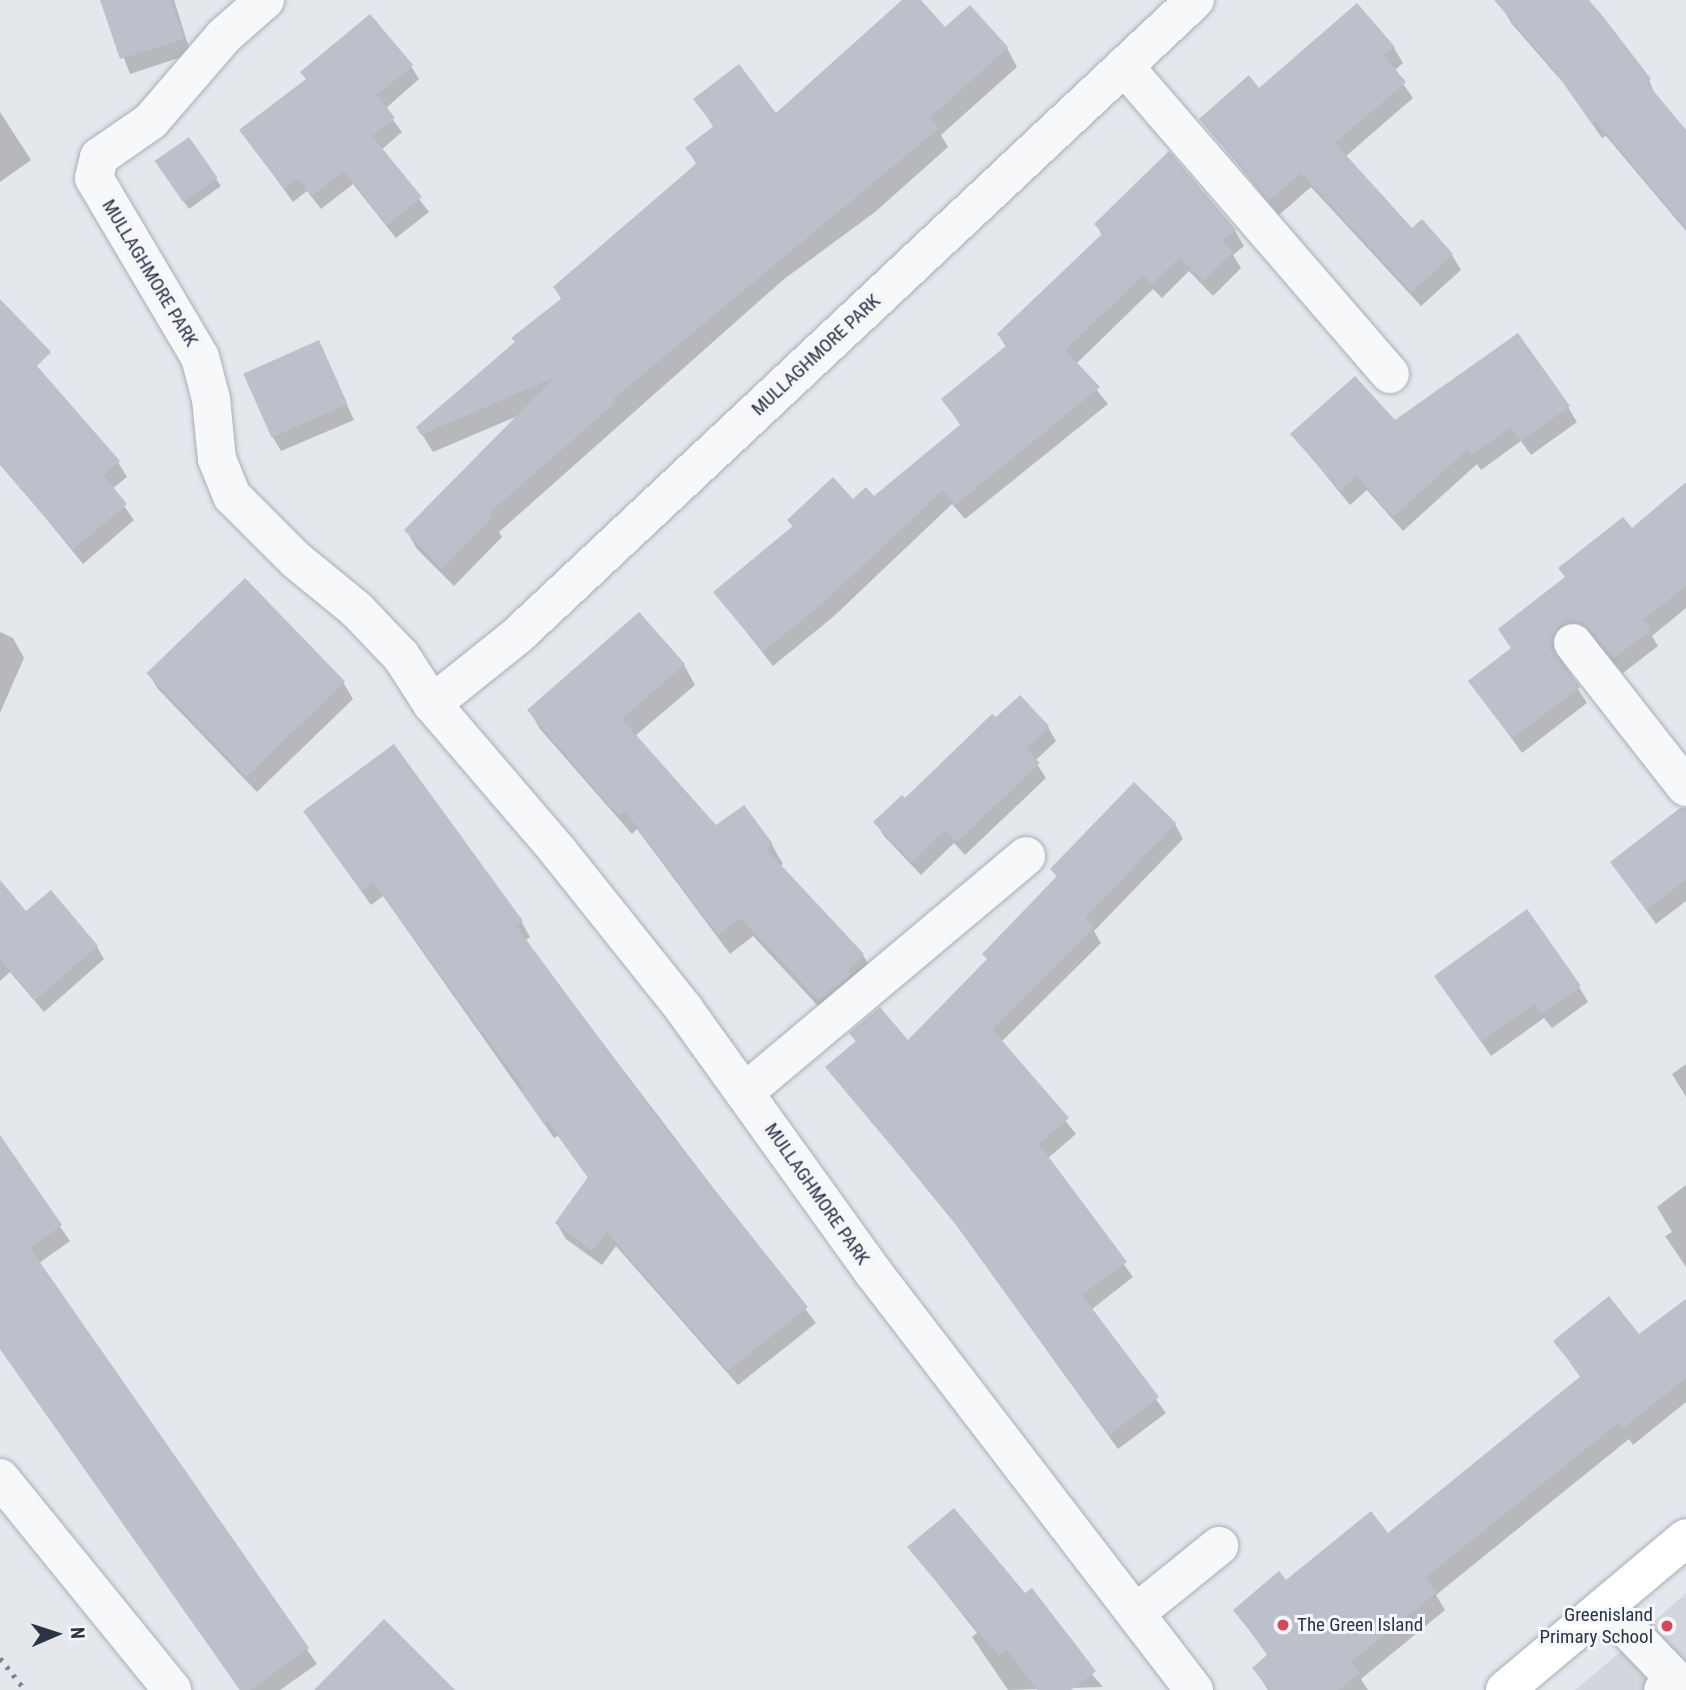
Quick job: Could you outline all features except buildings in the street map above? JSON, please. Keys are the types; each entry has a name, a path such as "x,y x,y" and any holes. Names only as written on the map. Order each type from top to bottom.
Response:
{"main road":[{"path":"1504,1690 1686,1538"}],"street":[{"name":"MULLAGHMORE PARK","path":"265,0 224,36 151,121 99,157 94,178 200,357 211,398 217,460 232,496 296,560 366,619 401,656 432,704 559,852 745,1092 873,1272 1194,1690"},
{"name":"MULLAGHMORE PARK","path":"432,704 518,635 1124,66 1188,2"},
{"path":"1124,66 1390,374"},
{"path":"1573,643 1686,787"},
{"path":"745,1092 1026,856"},
{"path":"0,1478 172,1690"},
{"path":"1136,1613 1219,1546"},
{"path":"1605,1606 1675,1679 1663,1690"}],"shaded area":[{"name":"Greenisland Primary School","path":"1686,1593 1686,1690 1575,1690 1612,1659"}],"railway":[{"path":"0,1658 25,1690"}],"place":[{"name":"The Green Island","path":"1283,1625"},
{"name":"Greenisland Primary School","path":"1667,1626"}]}
